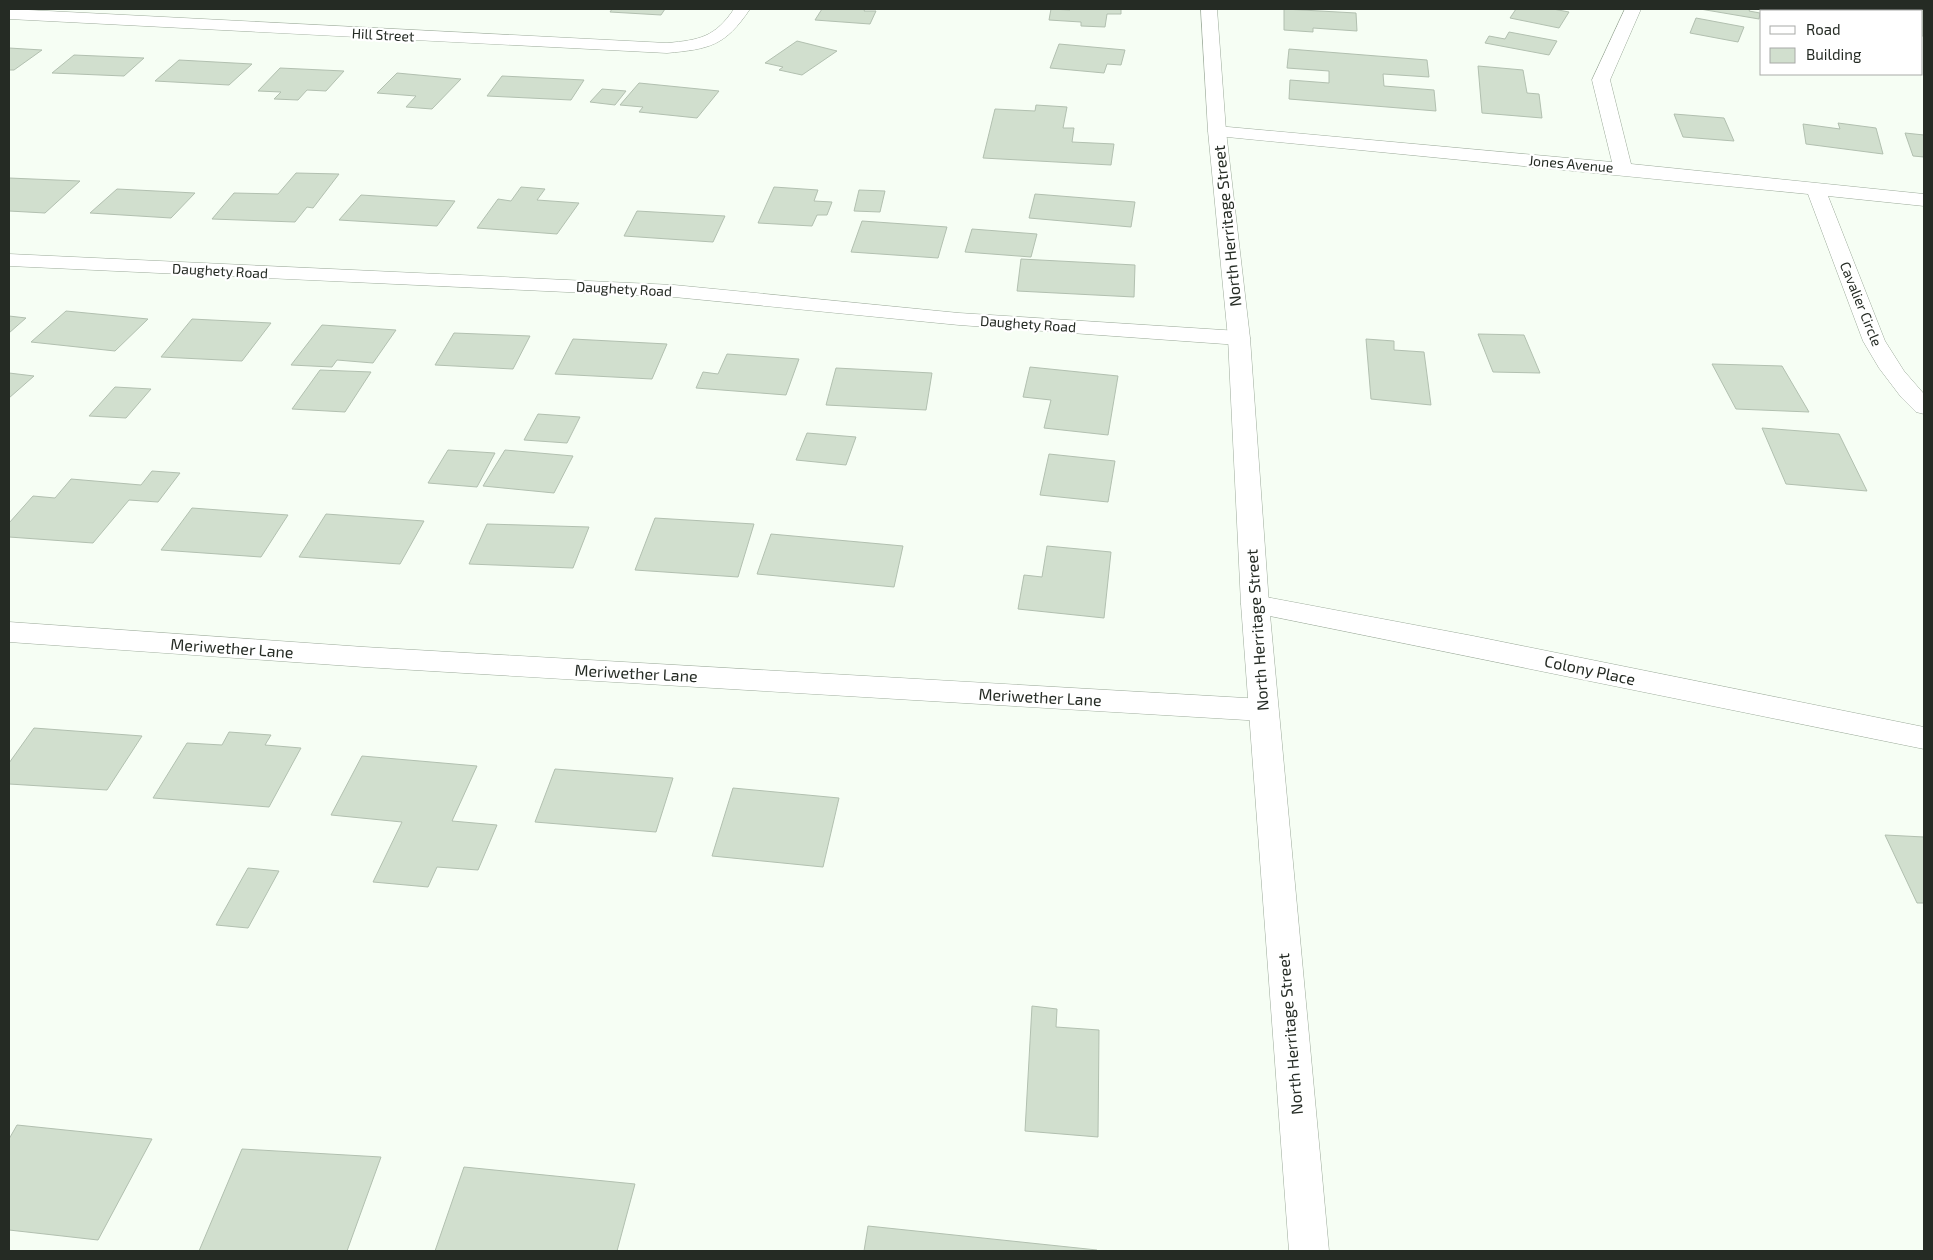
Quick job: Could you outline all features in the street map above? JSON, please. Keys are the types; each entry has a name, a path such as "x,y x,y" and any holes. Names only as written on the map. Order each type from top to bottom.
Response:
{"street":[{"name":"Hill Street","path":"9,14 667,48 694,46 714,40 728,30 742,9"},
{"name":"North Herritage Street","path":"1209,9 1217,131 1239,338 1263,710 1309,1251"},
{"path":"1623,169 1601,80 1632,9"},
{"name":"Jones Avenue","path":"1217,131 1623,169 1924,200"},
{"name":"Cavalier Circle","path":"1816,190 1874,341 1886,363 1907,391 1924,408"},
{"name":"Daughety Road","path":"9,260 674,291 959,319 1239,338"},
{"name":"Colony Place","path":"1255,604 1483,648 1924,738"},
{"name":"Meriwether Lane","path":"9,632 384,658 1263,710"}],"building":[{"path":"612,9 665,9 661,15 610,12"},
{"path":"822,9 865,9 864,11 876,11 870,24 815,20"},
{"path":"1051,9 1121,9 1121,14 1107,14 1105,27 1081,26 1081,22 1049,20"},
{"path":"1284,9 1356,13 1357,31 1313,28 1313,32 1284,30"},
{"path":"1516,9 1553,9 1569,12 1559,28 1510,18"},
{"path":"1700,9 1750,9 1749,11 1760,13 1759,19"},
{"path":"1840,9 1878,9 1878,10"},
{"path":"1893,9 1924,10 1924,36 1923,10"},
{"path":"1696,18 1744,27 1738,42 1690,33"},
{"path":"1509,32 1557,41 1549,55 1485,43 1489,36 1505,39"},
{"path":"797,41 837,51 802,75 779,70 783,67 765,63"},
{"path":"1059,44 1125,50 1121,65 1107,64 1104,73 1050,68"},
{"path":"9,48 42,50 14,70 9,70"},
{"path":"1289,49 1427,60 1429,77 1383,74 1384,86 1434,90 1436,111 1289,99 1290,80 1329,83 1329,71 1287,68"},
{"path":"74,55 144,58 124,76 52,73"},
{"path":"179,60 252,64 229,85 155,81"},
{"path":"1478,66 1523,70 1527,93 1539,94 1542,118 1482,113"},
{"path":"280,68 344,71 326,91 307,90 298,100 274,99 281,92 258,91"},
{"path":"397,73 461,79 432,109 406,107 416,96 377,93"},
{"path":"502,76 584,80 571,100 487,96"},
{"path":"639,83 719,91 697,118 639,112 643,107 620,105"},
{"path":"602,89 626,91 615,105 590,102"},
{"path":"1036,105 1067,107 1063,128 1074,128 1072,142 1114,144 1111,165 983,158 995,109 1035,111"},
{"path":"1674,114 1724,118 1734,141 1683,137"},
{"path":"1838,123 1876,128 1883,154 1806,144 1803,124 1840,129"},
{"path":"1905,133 1924,135 1924,157 1913,156"},
{"path":"296,173 339,174 313,208 307,207 295,222 212,219 234,193 278,194"},
{"path":"9,178 80,181 45,213 9,211"},
{"path":"521,187 545,189 537,200 579,203 557,234 477,228 498,199 511,201"},
{"path":"774,187 818,190 814,201 832,202 827,215 817,215 812,226 758,223"},
{"path":"117,189 195,193 171,218 90,213"},
{"path":"859,190 885,191 880,212 854,211"},
{"path":"1035,194 1135,202 1131,227 1029,218"},
{"path":"361,195 455,201 437,226 339,220"},
{"path":"637,211 725,216 713,242 624,236"},
{"path":"862,221 947,227 938,258 851,252"},
{"path":"972,229 1037,234 1031,257 965,252"},
{"path":"1021,259 1135,265 1134,297 1017,291"},
{"path":"66,311 148,319 115,351 31,342"},
{"path":"9,316 26,318 9,333"},
{"path":"192,319 271,323 242,361 161,357"},
{"path":"322,325 396,330 373,363 337,360 332,367 291,365"},
{"path":"454,333 530,336 513,369 435,365"},
{"path":"1478,334 1524,335 1540,373 1493,372"},
{"path":"573,339 667,344 652,379 555,374"},
{"path":"1366,339 1394,341 1394,350 1424,352 1431,405 1371,399"},
{"path":"727,354 799,359 786,395 696,388 703,372 718,374"},
{"path":"1712,364 1782,366 1809,412 1736,409"},
{"path":"1030,367 1118,376 1108,435 1044,428 1051,400 1023,397"},
{"path":"836,368 932,373 926,410 826,405"},
{"path":"320,370 371,372 345,412 292,409"},
{"path":"9,373 34,376 9,398"},
{"path":"115,387 151,389 126,418 89,416"},
{"path":"538,414 580,417 567,443 524,440"},
{"path":"1762,428 1839,434 1867,491 1786,484"},
{"path":"807,433 856,437 846,465 796,460"},
{"path":"448,450 495,453 477,487 428,483"},
{"path":"505,450 573,456 554,493 483,486"},
{"path":"1049,454 1115,461 1108,502 1040,495"},
{"path":"152,471 180,473 158,502 129,500 93,543 9,537 9,523 33,496 55,498 71,479 141,485"},
{"path":"192,508 288,515 261,557 161,550"},
{"path":"326,514 424,521 400,564 299,557"},
{"path":"655,518 754,524 738,577 635,570"},
{"path":"487,524 589,527 573,568 469,564"},
{"path":"771,534 903,546 894,587 757,574"},
{"path":"1047,546 1111,552 1104,618 1018,609 1024,575 1042,577"},
{"path":"34,728 142,736 107,790 9,784 9,763"},
{"path":"229,732 271,735 265,745 301,748 269,807 153,798 187,743 222,745"},
{"path":"362,756 477,766 452,821 497,825 478,870 437,867 428,887 373,882 402,822 331,815"},
{"path":"555,769 673,778 656,832 535,822"},
{"path":"733,788 839,798 823,867 712,856"},
{"path":"1885,835 1924,837 1924,903 1917,903"},
{"path":"248,868 279,871 248,928 216,925"},
{"path":"1032,1006 1057,1009 1056,1027 1099,1030 1098,1137 1025,1131"},
{"path":"17,1125 152,1139 98,1240 9,1230 9,1139"},
{"path":"242,1149 381,1157 347,1251 199,1251"},
{"path":"464,1167 635,1184 617,1251 435,1251"},
{"path":"868,1226 1097,1250 1097,1251 864,1251"}]}
